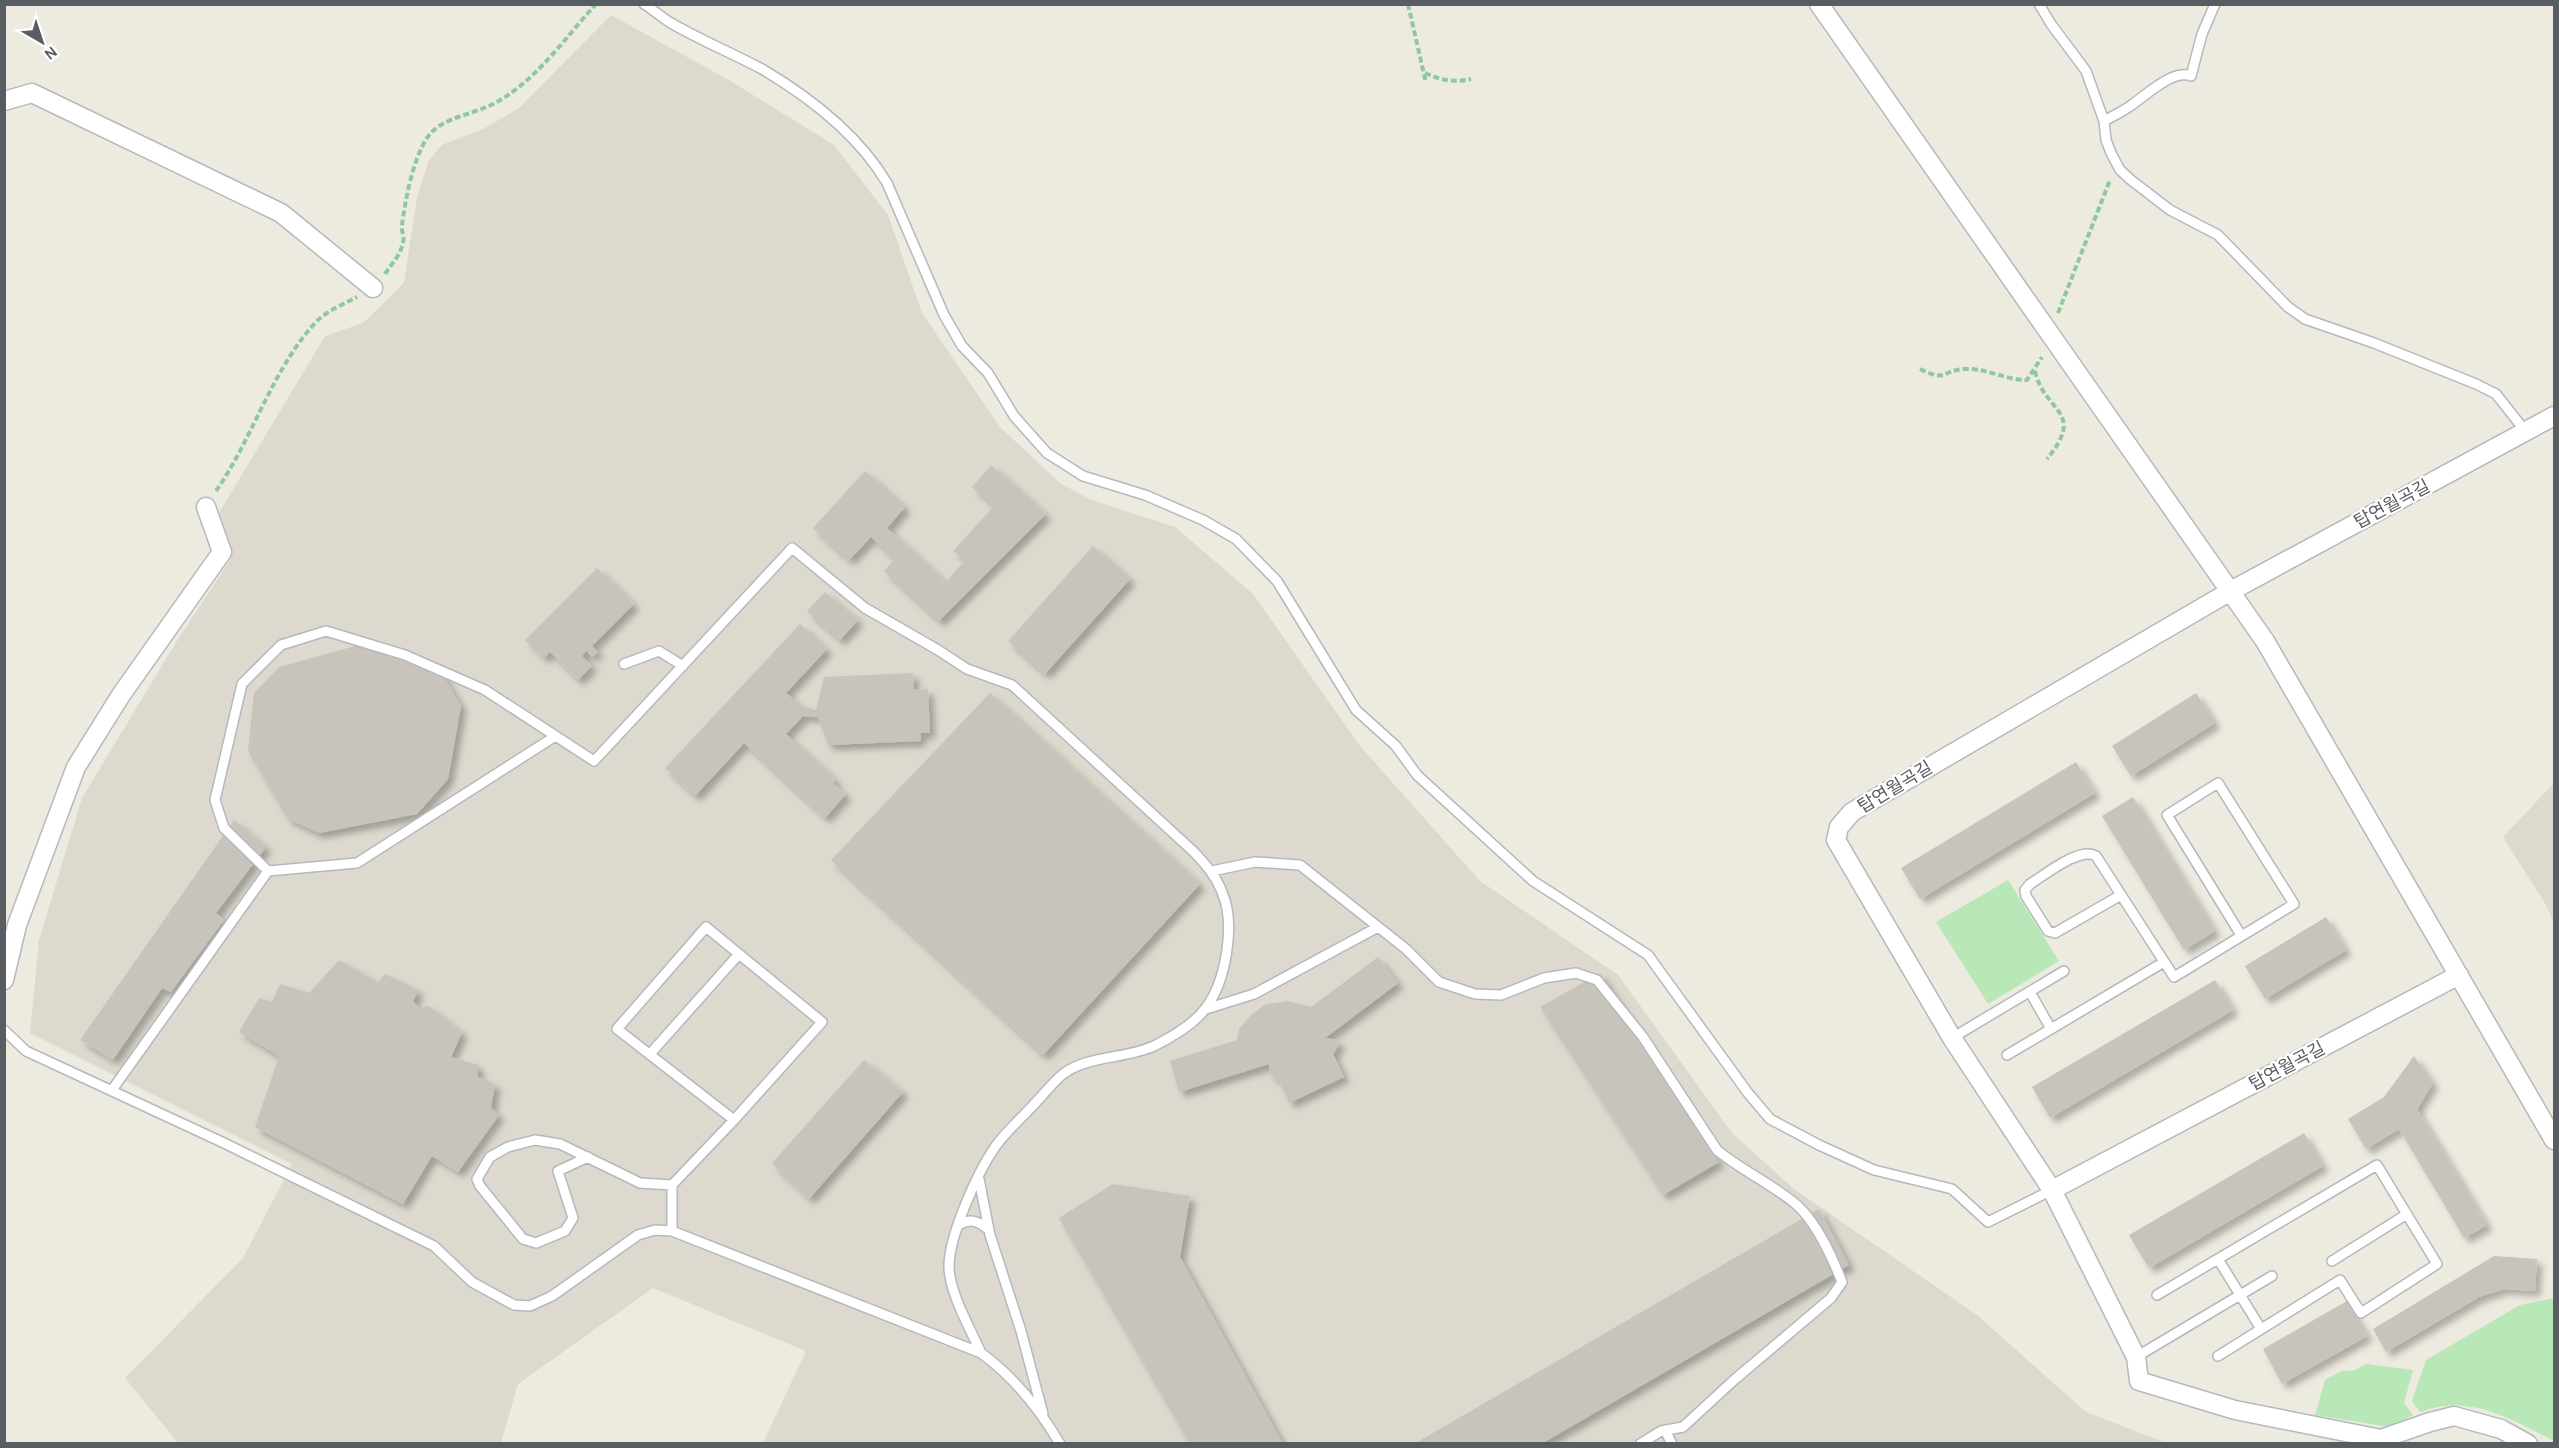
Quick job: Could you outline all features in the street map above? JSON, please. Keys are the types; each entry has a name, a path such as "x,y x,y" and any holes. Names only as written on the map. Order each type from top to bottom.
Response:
{"street":[{"path":"1819,4 2265,641 2554,1140"},
{"path":"4,101 32,93 282,213 373,288"},
{"name":"탑연월곡길","path":"2342,1437 2235,1410 2139,1381 2136,1357 2052,1190 1952,1038 1836,840 1839,827 1852,812 2229,592 2554,416"},
{"path":"4,980 17,925 76,767 120,695 222,552 206,507"},
{"name":"탑연월곡길","path":"2052,1190 2459,975"},
{"path":"2342,1437 2405,1438 2430,1422 2454,1416 2501,1429 2528,1443"}],"lane":[{"path":"644,4 669,23 762,69 822,110 842,127 876,164 887,183 944,315 962,346 988,373 1014,416 1047,453 1083,476 1145,495 1203,520 1236,539 1277,581 1356,710 1396,746 1417,775 1533,880 1648,955 1748,1093 1770,1119 1874,1170 1952,1189 1988,1222 2052,1190"},
{"path":"2039,4 2051,24 2086,70 2104,121 2106,140 2120,170 2170,210 2218,235 2305,320 2374,343 2496,394 2526,432"},
{"path":"2104,121 2133,104 2154,87 2176,77 2187,74 2190,76 2202,34 2215,4"},
{"path":"268,871 224,828 215,800 242,684 281,645 326,631 405,655 485,690 594,761 792,548 866,608 967,669 1012,685 1186,844 1212,871 1224,894 1228,920 1228,949 1218,985 1206,1009 1192,1023 1152,1047 1080,1065 1063,1074 996,1147 978,1176 950,1248 949,1271 958,1300 981,1353"},
{"path":"624,663 659,651 683,666"},
{"path":"112,1090 268,871 357,862 554,737"},
{"path":"2121,895 2055,933 2048,931 2026,896 2025,890 2030,884 2079,854 2090,853 2096,856 2174,977 2294,904 2218,783 2167,815 2241,935"},
{"path":"1212,871 1255,862 1300,865 1378,927 1439,982 1475,994 1501,995 1544,978 1576,973 1597,980 1643,1037 1718,1150 1731,1162 1798,1206 1813,1224 1836,1265 1842,1282 1831,1298 1734,1380 1683,1427 1665,1430 1640,1443"},
{"path":"672,1231 672,1185 734,1120 822,1022 706,927 617,1029 734,1120"},
{"path":"1206,1009 1254,994 1378,927"},
{"path":"650,1054 739,954"},
{"path":"2007,1055 2164,962"},
{"path":"1952,1038 2064,971"},
{"path":"2030,992 2051,1029"},
{"path":"4,1030 26,1051 224,1143 434,1246 472,1282 514,1305 530,1306 552,1296 638,1235 655,1230 672,1231 981,1353 1004,1369 1044,1417 1060,1443"},
{"path":"588,1157 558,1171 573,1218 565,1231 536,1243 522,1239 480,1186 477,1179 489,1157 508,1147 535,1140 560,1143 588,1157 640,1183 672,1185"},
{"path":"2157,1295 2377,1166 2437,1264 2361,1312 2340,1280 2218,1356"},
{"path":"978,1176 988,1229 1021,1331 1044,1417"},
{"path":"2332,1261 2407,1214"},
{"path":"959,1225 966,1220 973,1220 988,1229"},
{"path":"2218,1259 2261,1329"},
{"path":"2136,1357 2272,1276"},
{"path":"1665,1430 1672,1443"}],"path":[{"path":"206,507 237,459 287,363 309,330 327,313 373,288 398,258 404,240 401,229 412,173 428,137 446,123 491,106 513,92 538,69 596,4"},
{"path":"1408,4 1426,83"},
{"path":"1424,73 1445,80 1471,79"},
{"path":"2035,371 2037,382 2062,415 2064,424 2062,438 2047,459"}],"shaded area":[{"path":"611,15 729,80 834,145 888,215 922,313 1000,427 1060,483 1089,499 1175,527 1253,594 1360,746 1480,881 1618,975 1732,1133 1794,1189 1977,1315 2086,1412 2166,1443 763,1443 806,1351 653,1288 518,1384 501,1443 178,1443 125,1378 243,1258 292,1164 30,1033 39,940 82,798 175,644 230,560 219,513 325,336 363,323 404,283 417,197 429,160 442,145 485,128 519,108"},
{"path":"2554,783 2554,923 2546,905 2503,837"}],"green space":[{"path":"2008,880 2059,961 1988,1004 1936,922"},
{"path":"2554,1298 2554,1441 2506,1417 2473,1407 2456,1405 2420,1412 2412,1401 2426,1360 2520,1305"},
{"path":"2366,1364 2413,1370 2404,1403 2413,1415 2389,1427 2315,1415 2325,1380 2342,1371 2355,1370"}],"building":[{"path":"991,465 1046,514 939,621 884,571 895,559 871,537 849,560 813,528 865,471 905,507 887,528 946,582 965,560 953,551 994,506 972,487"},
{"path":"1093,546 1130,579 1045,674 1008,641"},
{"path":"597,568 634,604 592,646 598,652 592,657 586,651 582,656 592,666 578,680 550,652 544,658 525,640"},
{"path":"825,592 858,620 840,640 807,611"},
{"path":"800,624 827,649 786,693 801,706 816,710 824,677 913,673 914,690 928,689 930,733 920,733 921,741 828,745 818,717 803,716 786,734 836,780 833,783 846,794 825,818 744,743 695,796 665,768"},
{"path":"366,643 439,669 461,706 448,779 417,814 319,833 288,819 248,751 254,693 279,667"},
{"path":"990,693 1200,884 1043,1055 831,860"},
{"path":"2196,693 2215,723 2131,776 2112,746"},
{"path":"2076,762 2095,793 1920,899 1901,868"},
{"path":"2133,797 2215,931 2184,950 2102,816"},
{"path":"234,820 266,847 216,913 224,920 171,992 162,988 113,1060 80,1040"},
{"path":"2326,917 2346,950 2265,999 2245,966"},
{"path":"1378,957 1398,983 1325,1038 1338,1040 1339,1045 1333,1054 1344,1077 1289,1103 1280,1082 1269,1073 1269,1064 1179,1092 1170,1061 1237,1040 1239,1029 1264,1005 1287,1001 1311,1007"},
{"path":"339,960 378,982 385,974 418,990 413,1002 422,1009 427,1005 462,1032 451,1057 478,1065 478,1077 495,1084 491,1108 499,1115 458,1172 432,1156 403,1204 255,1127 279,1056 239,1032 259,998 272,1002 280,984 309,993"},
{"path":"1600,973 1719,1162 1663,1195 1540,1007"},
{"path":"2215,980 2233,1010 2050,1118 2032,1087"},
{"path":"2414,1056 2433,1083 2417,1109 2487,1225 2464,1238 2399,1129 2366,1149 2348,1119 2384,1097"},
{"path":"864,1060 903,1092 809,1199 772,1163"},
{"path":"2304,1133 2323,1166 2149,1268 2129,1235"},
{"path":"1113,1184 1190,1196 1180,1257 1283,1444 1190,1444 1059,1218"},
{"path":"1819,1209 1849,1265 1541,1444 1414,1444"},
{"path":"2494,1256 2537,1259 2535,1291 2504,1289 2479,1297 2386,1352 2373,1329"},
{"path":"2347,1301 2367,1336 2282,1384 2263,1349"}]}
